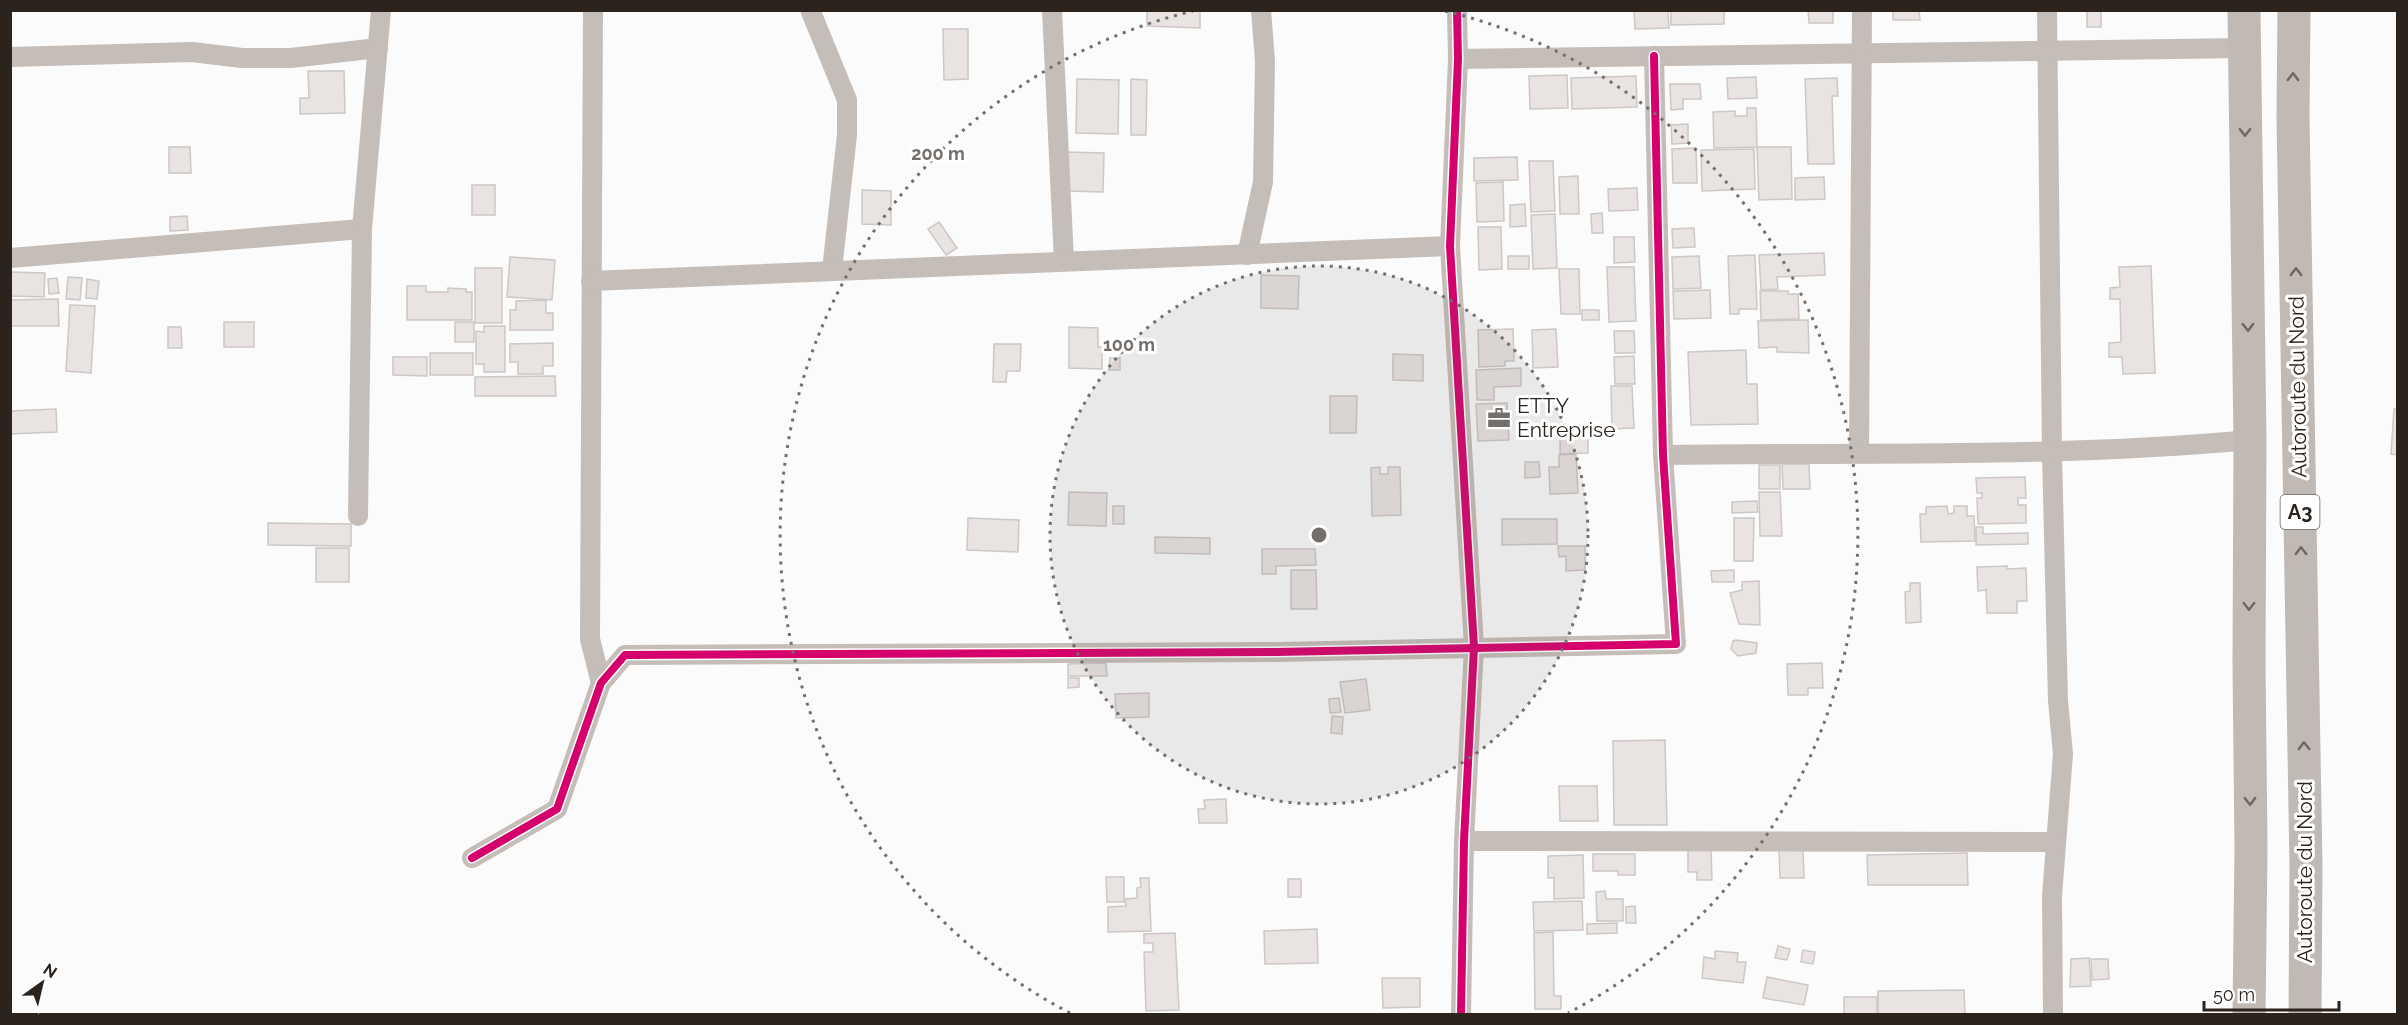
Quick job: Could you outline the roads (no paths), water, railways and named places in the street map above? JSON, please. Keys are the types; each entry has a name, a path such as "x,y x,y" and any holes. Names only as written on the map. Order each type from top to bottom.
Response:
{"highway":[{"name":"A3","path":"2244,10 2250,440 2249,1014"},
{"name":"Autoroute du Nord","path":"2294,10 2293,117 2306,855 2306,1014"}],"street":[{"path":"358,516 362,229 381,10"},
{"path":"593,10 590,639 601,683"},
{"path":"1052,10 1064,261"},
{"path":"1247,255 1263,183 1266,61 1261,10"},
{"path":"1457,10 1458,59 1450,246 1474,647 1464,841 1461,1014"},
{"path":"1859,452 1862,10"},
{"path":"2048,10 2052,453 2058,701 2063,754 2052,896 2053,1014"},
{"path":"812,12 847,100 847,135 832,270"},
{"path":"10,57 192,52 242,58 291,58 378,48"},
{"path":"1458,59 2244,48"},
{"path":"472,858 557,809 601,683 625,655 1264,652 1676,644 1663,455 1654,56"},
{"path":"10,258 362,229"},
{"path":"591,281 1450,246"},
{"path":"1663,455 1859,452 2052,453 2172,447 2250,440"},
{"path":"1464,841 2056,842"}],"place":[{"name":"ETTY Entreprise","path":"1499,418"}]}
